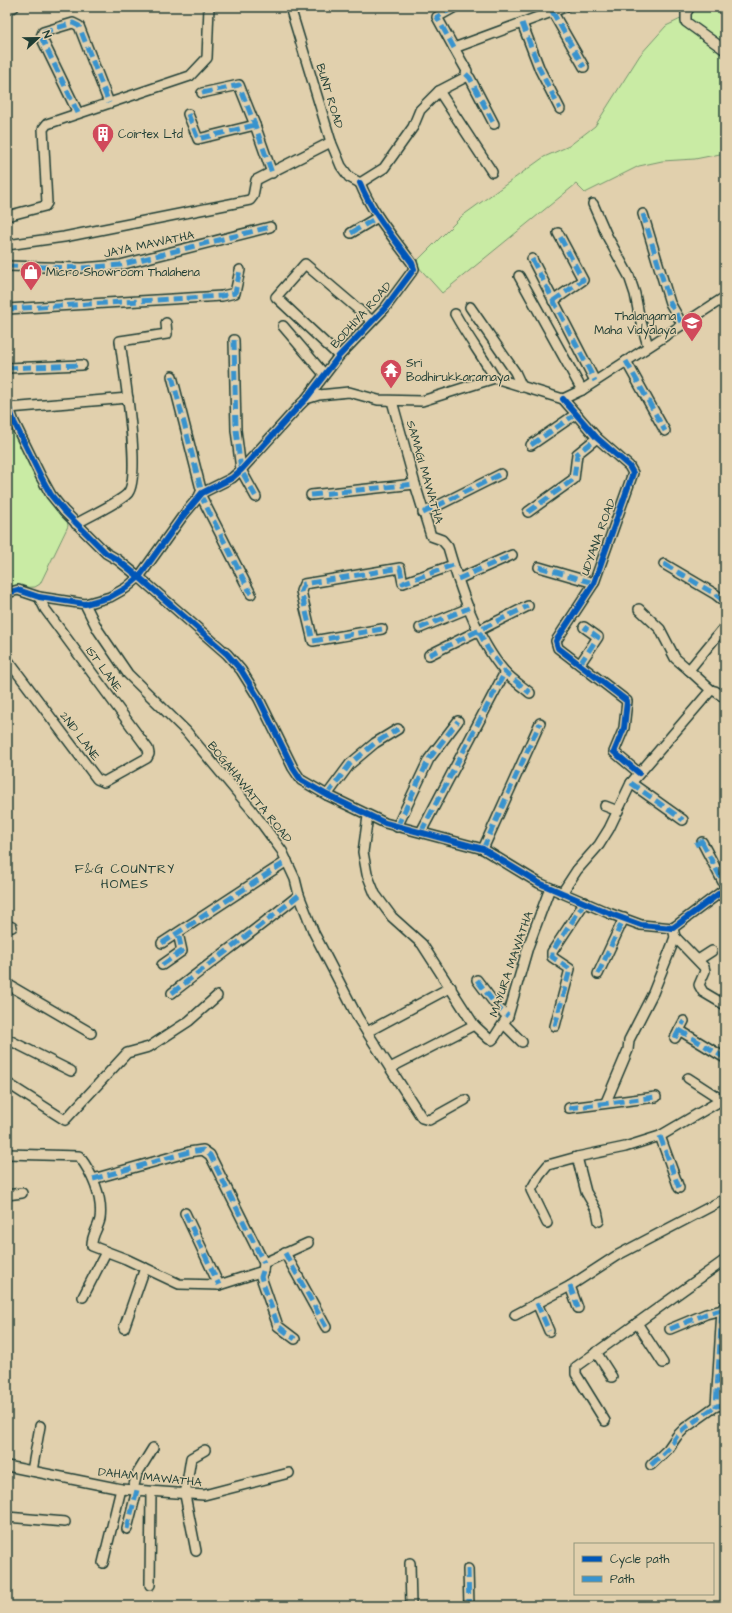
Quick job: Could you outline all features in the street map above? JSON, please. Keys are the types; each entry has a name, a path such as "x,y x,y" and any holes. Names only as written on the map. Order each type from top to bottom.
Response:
{"street":[{"path":"7,10 14,7"},
{"path":"7,216 45,206 47,203 43,129 47,124 190,76 207,58 209,7"},
{"name":"BUNT ROAD","path":"290,7 331,142 341,166 349,177 360,183"},
{"path":"360,183 384,168 413,127 420,110 439,91 466,77 467,71 437,17 455,7"},
{"path":"454,48 565,7"},
{"path":"690,7 686,14 686,22 725,50"},
{"path":"552,11 584,67"},
{"path":"78,113 41,37 43,32 73,23 79,26 109,103"},
{"path":"522,23 540,70 560,109"},
{"path":"466,74 470,78 494,124"},
{"path":"202,93 239,85 256,125 272,173"},
{"path":"439,91 492,172"},
{"path":"188,114 198,139 256,125"},
{"path":"7,245 64,237 250,200 253,196 256,180 331,142"},
{"name":"BODHIYA ROAD","path":"201,494 232,478 242,470 306,399 339,356 385,308 414,269 412,263 366,198 360,183"},
{"path":"593,204 607,236 629,276 648,346"},
{"path":"643,214 670,302 682,324"},
{"path":"351,233 378,217"},
{"name":"JAYA MAWATHA","path":"7,266 82,268 120,265 270,227"},
{"path":"553,301 583,280 558,233"},
{"path":"532,259 595,381"},
{"path":"339,356 276,297 305,264 372,321"},
{"path":"7,309 222,296 235,293 240,270"},
{"path":"519,276 582,390"},
{"path":"306,399 318,395 349,392 378,400 422,401 495,378 563,399 582,390 682,324 724,299"},
{"path":"470,306 515,372 522,387"},
{"path":"456,314 468,337 495,378"},
{"path":"76,524 116,502 128,492 133,478 133,452 128,398 120,342 167,334 166,323"},
{"path":"283,326 324,374"},
{"path":"234,340 236,430 242,470 256,497"},
{"path":"626,361 665,432"},
{"path":"7,368 82,365"},
{"path":"172,376 201,494 251,594"},
{"path":"128,398 8,406 46,486 64,511 106,553 118,560 139,577 227,654 240,670 259,699 292,768 301,780 368,816 397,827 483,849 539,883 550,888 641,925 674,932 704,967 699,985 700,989 725,1005"},
{"name":"UDYANA ROAD","path":"563,399 597,438 629,466 633,473 594,583 556,641 558,648 627,701 624,728 614,752 639,772"},
{"name":"SAMAGI MAWATHA","path":"392,401 431,536 442,540 448,547 469,608 488,649 505,672 530,693"},
{"path":"531,445 576,414"},
{"path":"528,512 574,479 577,454 597,438"},
{"path":"424,513 501,474"},
{"path":"312,495 415,484"},
{"path":"7,592 18,590 39,597 85,604 110,597 126,588 139,577 182,517 201,494"},
{"path":"458,579 512,555"},
{"path":"664,564 715,594 725,602"},
{"path":"382,629 313,641 301,592 304,584 400,568 403,583 453,565"},
{"path":"539,567 594,583"},
{"name":"1ST LANE","path":"39,597 45,609 148,749 150,754"},
{"name":"BOGAHAWATTA ROAD","path":"85,604 98,630 128,674 186,731 267,829 287,861 314,933 367,1032 422,1118 429,1120 465,1100"},
{"path":"429,655 479,632 528,606"},
{"path":"420,628 469,608"},
{"path":"639,609 660,629 675,658 710,690 716,691 725,698"},
{"path":"689,670 725,626"},
{"path":"580,664 598,637 584,627"},
{"name":"2ND LANE","path":"7,660 97,779 104,782 147,758 150,754"},
{"path":"421,832 505,672"},
{"path":"562,892 577,870 599,845 609,829 631,783 639,772 710,690"},
{"path":"397,827 429,759 458,721"},
{"path":"483,849 540,723"},
{"path":"327,795 350,764 374,743 398,729"},
{"path":"631,783 683,820"},
{"path":"605,806 618,811"},
{"name":"MAYURA MAWATHA","path":"368,816 363,852 367,874 375,894 392,917 422,944 474,1025 492,1040 506,1020 528,947 550,888"},
{"path":"606,1102 628,1050 629,1040 653,993 674,932 725,887 701,842"},
{"path":"162,943 287,861"},
{"path":"172,993 299,896"},
{"path":"555,1026 570,969 552,957 552,952 585,902"},
{"path":"598,974 624,918"},
{"path":"162,965 182,951 178,933"},
{"path":"698,960 712,951"},
{"path":"477,980 522,1042"},
{"path":"7,984 91,1033"},
{"path":"367,1032 451,987"},
{"path":"7,1083 64,1120 127,1053 149,1047 189,1021 217,996"},
{"path":"684,1021 677,1034 725,1058"},
{"path":"390,1068 474,1025"},
{"path":"7,1039 71,1071"},
{"path":"547,1223 531,1190 539,1176 548,1166 577,1157 624,1147 660,1136 724,1099 688,1078"},
{"path":"569,1108 606,1102 617,1103 656,1097"},
{"path":"660,1136 679,1188"},
{"path":"93,1178 189,1152 203,1150 210,1155 263,1267 261,1277 278,1326 295,1339"},
{"path":"7,1154 79,1156 86,1164 93,1178 100,1203 100,1220 92,1241 92,1246 126,1259 179,1284 219,1285 263,1267 285,1253 308,1243"},
{"path":"577,1157 586,1192 597,1211 600,1222"},
{"path":"7,1194 22,1193"},
{"path":"515,1315 570,1286 616,1256 725,1199"},
{"path":"184,1213 219,1285"},
{"path":"83,1297 106,1252"},
{"path":"285,1253 326,1327"},
{"path":"606,1421 576,1374 576,1367 725,1260"},
{"path":"124,1328 145,1268"},
{"path":"570,1286 578,1308"},
{"path":"537,1303 549,1331"},
{"path":"651,1465 668,1449 685,1428 721,1405 724,1308 670,1329"},
{"path":"637,1323 663,1363"},
{"path":"596,1352 612,1377"},
{"path":"32,1471 40,1426"},
{"path":"127,1529 137,1474 153,1448"},
{"path":"196,1551 185,1495 191,1458 205,1450"},
{"name":"DAHAM MAWATHA","path":"7,1466 121,1489 185,1495 204,1495 220,1492 289,1473"},
{"path":"103,1563 121,1489"},
{"path":"150,1585 151,1492"},
{"path":"7,1517 66,1522"},
{"path":"410,1563 411,1606"},
{"path":"468,1569 469,1606"}],"green space":[{"path":"688,7 725,7 725,153 695,159 662,161 639,166 585,193 576,184 442,293 415,263 462,216 544,157 569,146 595,126 640,55 666,26 689,15"},
{"path":"7,423 14,425 67,519 68,526 40,584 35,587 7,588"}],"marked path":[{"path":"454,48 437,17 455,7"},
{"path":"552,11 584,67"},
{"path":"78,113 41,37 43,32 73,23 79,26 109,103"},
{"path":"522,23 540,70 560,109"},
{"path":"466,74 470,78 494,124"},
{"path":"202,93 239,85 272,173"},
{"path":"188,114 198,139 255,125"},
{"path":"643,214 670,303 682,324"},
{"path":"351,233 378,217"},
{"path":"7,266 82,268 120,265 270,227"},
{"path":"553,301 583,280 558,233"},
{"path":"532,259 595,381"},
{"path":"7,309 222,296 235,293 240,270"},
{"path":"234,340 236,430 241,470 256,497"},
{"path":"626,361 665,431"},
{"path":"7,368 82,365"},
{"path":"172,376 202,493"},
{"path":"531,445 576,414"},
{"path":"528,512 574,479 577,454 597,438"},
{"path":"423,513 501,474"},
{"path":"311,495 415,484"},
{"path":"200,494 251,594"},
{"path":"458,579 512,555"},
{"path":"664,564 715,594 725,602"},
{"path":"382,629 313,641 301,591 304,584 400,568 403,583 453,565"},
{"path":"539,567 594,583"},
{"path":"429,655 528,606"},
{"path":"420,628 469,608"},
{"path":"580,664 598,637 584,627"},
{"path":"479,632 488,649 505,672 530,693"},
{"path":"421,832 505,672"},
{"path":"397,827 429,759 458,721"},
{"path":"483,849 540,723"},
{"path":"327,795 350,764 375,743 398,729"},
{"path":"631,783 683,820"},
{"path":"695,845 708,838"},
{"path":"702,842 725,886"},
{"path":"162,943 287,861"},
{"path":"172,993 299,895"},
{"path":"555,1026 570,969 552,957 552,952 585,902"},
{"path":"598,974 624,918"},
{"path":"162,965 182,951 178,933"},
{"path":"477,980 498,1008 508,1016"},
{"path":"675,1038 684,1021"},
{"path":"679,1030 725,1058"},
{"path":"569,1108 656,1097"},
{"path":"660,1136 679,1188"},
{"path":"93,1179 189,1152 203,1150 210,1155 264,1263"},
{"path":"185,1213 219,1285"},
{"path":"285,1253 326,1327"},
{"path":"263,1271 261,1277 278,1326 295,1339"},
{"path":"570,1286 578,1308"},
{"path":"537,1303 549,1331"},
{"path":"670,1329 706,1314 722,1310 716,1406 725,1405"},
{"path":"651,1465 668,1449 685,1428 716,1406"},
{"path":"127,1529 137,1490"},
{"path":"468,1569 469,1606"}],"cycle path":[{"path":"7,593 18,590 39,597 85,604 110,597 126,588 139,577 182,517 202,493 232,478 241,470 306,399 339,356 385,308 414,269 412,263 377,215 360,183"},
{"path":"563,399 597,438 629,466 633,473 594,583 556,641 558,648 627,701 624,728 614,752 639,773"},
{"path":"7,402 14,422 51,495 64,511 106,553 118,560 139,577 227,654 241,670 259,699 293,768 301,780 327,795 385,823 483,849 539,883 611,914 641,925 673,928 725,889"}],"place":[{"name":"Coirtex Ltd","path":"103,154"},
{"name":"Micro Showroom Thalahena","path":"31,292"},
{"name":"Thalangama Maha Vidyalaya","path":"692,342"},
{"name":"Sri Bodhirukkaramaya","path":"391,390"}],"district":[{"name":"F&G COUNTRY HOMES","path":"125,876"}]}
